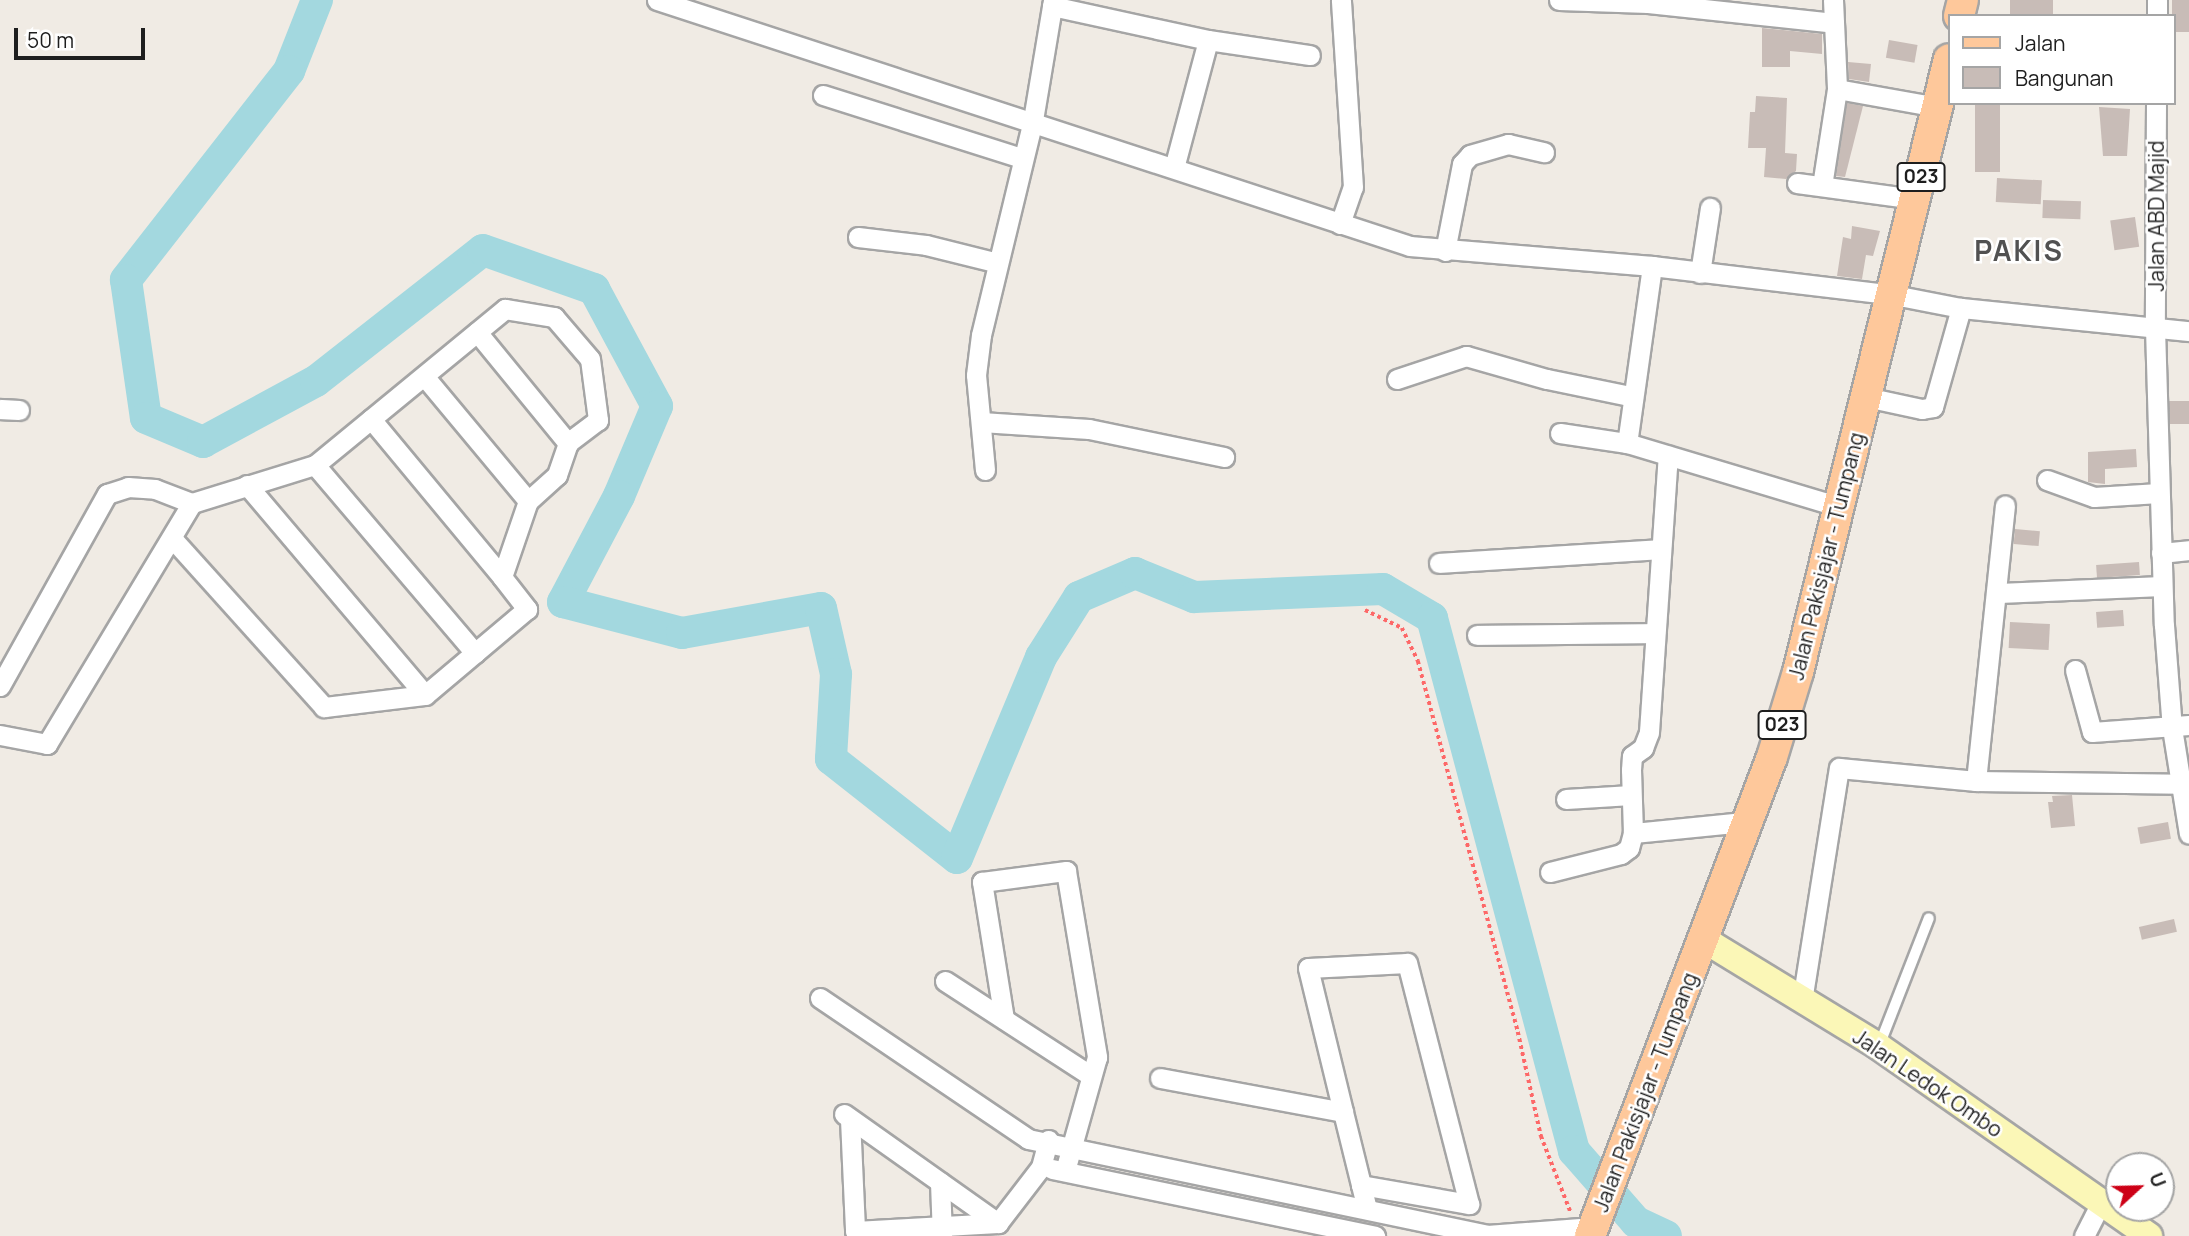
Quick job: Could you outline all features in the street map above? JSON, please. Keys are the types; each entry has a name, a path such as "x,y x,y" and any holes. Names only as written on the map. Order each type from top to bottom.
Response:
{"main road":[{"name":"Jalan Pakisjajar - Tumpang","path":"1588,1226 1628,1142 1744,822 1772,757 1841,507 1948,63"}],"street":[{"path":"657,0 1033,120 1340,224 1446,251 1652,266 1894,295 1961,308 2189,331"},
{"path":"1340,224 1353,187 1341,0"},
{"path":"1559,0 1684,3 1834,23"},
{"path":"1822,186 1838,89 1833,0"},
{"path":"985,470 976,375 998,263 1033,120 1052,3 1208,40 1310,55"},
{"path":"1174,168 1208,40"},
{"path":"1838,89 1938,107"},
{"path":"823,95 1023,158"},
{"name":"Jalan ABD Majid","path":"2156,105 2155,328 2162,586 2180,727 2180,784 2189,834"},
{"path":"1446,251 1462,164 1470,155 1508,144 1544,152"},
{"path":"1797,183 1916,199"},
{"path":"1700,273 1710,208"},
{"path":"858,237 926,245 998,263"},
{"path":"1627,443 1630,396 1652,266"},
{"path":"1866,397 1922,409 1933,407 1961,308"},
{"path":"0,686 107,494 128,487 155,489 192,503 315,465 505,309 554,317 590,359 598,420 568,443 557,475 528,501 502,577"},
{"path":"477,332 568,443"},
{"path":"1397,379 1466,355 1547,379 1630,396"},
{"path":"424,376 528,501"},
{"path":"172,538 324,706 425,695 527,609 372,419"},
{"path":"981,422 1089,429 1224,457"},
{"path":"1560,433 1627,443 1841,507"},
{"path":"1550,872 1621,854 1629,848 1633,833 1630,795 1632,756 1643,748 1649,732 1668,456"},
{"path":"315,465 475,653"},
{"path":"2047,480 2094,497 2160,493"},
{"path":"247,485 425,695"},
{"path":"0,735 47,744 192,503"},
{"path":"1976,781 1999,593 2005,506"},
{"path":"1439,563 1661,549"},
{"path":"2161,553 2189,550"},
{"path":"1999,593 2162,586"},
{"path":"1477,635 1655,633"},
{"path":"2075,670 2092,732 2180,727"},
{"path":"1802,1001 1839,768 1976,781 2180,784"},
{"path":"1566,799 1630,795"},
{"path":"1633,833 1744,822"},
{"path":"1004,1019 982,882 1066,871 1097,1057 1065,1171"},
{"name":"Jalan Ledok Ombo","path":"1703,939 1878,1046 2149,1236"},
{"path":"1361,1185 1469,1204 1407,963 1308,968 1343,1112 1361,1185 1367,1209"},
{"path":"945,981 1090,1075"},
{"path":"820,998 1028,1139 1048,1140 1487,1236 1588,1226"},
{"path":"1160,1078 1343,1112"},
{"path":"998,1223 847,1116 855,1231 942,1231 998,1223 1041,1167 1048,1140"},
{"path":"1139,1186 1143,1161"},
{"path":"1041,1167 1375,1236"},
{"path":"940,1182 942,1231"},
{"path":"1266,1212 1271,1188"},
{"path":"2084,1236 2101,1203"},
{"path":"1383,1236 1388,1214"}],"lane":[{"path":"1878,1046 1929,918"}],"path":[{"path":"1366,610 1402,628 1419,661 1518,1032 1541,1136 1588,1226"}],"building":[{"path":"2010,0 2053,0 2053,14 2010,14"},
{"path":"2172,0 2189,0 2189,32 2175,32 2175,14 2172,14"},
{"path":"1762,28 1822,34 1822,54 1790,51 1790,67 1762,67"},
{"path":"1889,40 1918,45 1914,63 1886,58"},
{"path":"1848,62 1871,64 1869,82 1849,79"},
{"path":"1756,96 1787,98 1785,153 1797,154 1796,171 1786,179 1764,177 1766,148 1748,148 1750,112 1755,112"},
{"path":"1847,103 1863,106 1845,177 1836,176"},
{"path":"1975,105 2000,105 2000,172 1975,172"},
{"path":"2099,107 2130,109 2127,156 2103,156"},
{"path":"1997,178 2042,180 2041,204 1996,202"},
{"path":"2043,200 2081,201 2080,219 2042,218"},
{"path":"2135,217 2139,247 2114,250 2110,220"},
{"path":"1852,226 1880,231 1873,256 1866,255 1862,279 1837,276 1843,237 1851,239"},
{"path":"2169,401 2189,401 2189,424 2169,424"},
{"path":"2136,449 2137,467 2105,469 2105,484 2088,482 2088,452"},
{"path":"2015,529 2040,531 2039,546 2014,544"},
{"path":"2139,562 2140,575 2097,578 2096,565"},
{"path":"2123,610 2124,626 2097,628 2096,612"},
{"path":"2010,622 2050,624 2049,650 2009,648"},
{"path":"2072,795 2075,826 2051,828 2048,802 2053,802 2052,796"},
{"path":"2168,822 2171,839 2140,844 2137,827"},
{"path":"2174,919 2177,932 2142,940 2139,927"}],"waterway":[{"path":"317,0 289,71 126,280 146,418 203,442 316,381 483,250 594,289 657,406 619,496 563,602 682,633 821,608 836,674 831,759 957,858 1041,657 1079,597 1135,573 1194,597 1383,589 1432,618 1574,1151 1636,1222 1666,1236"}],"district":[{"name":"PAKIS","path":"2019,250"}]}
